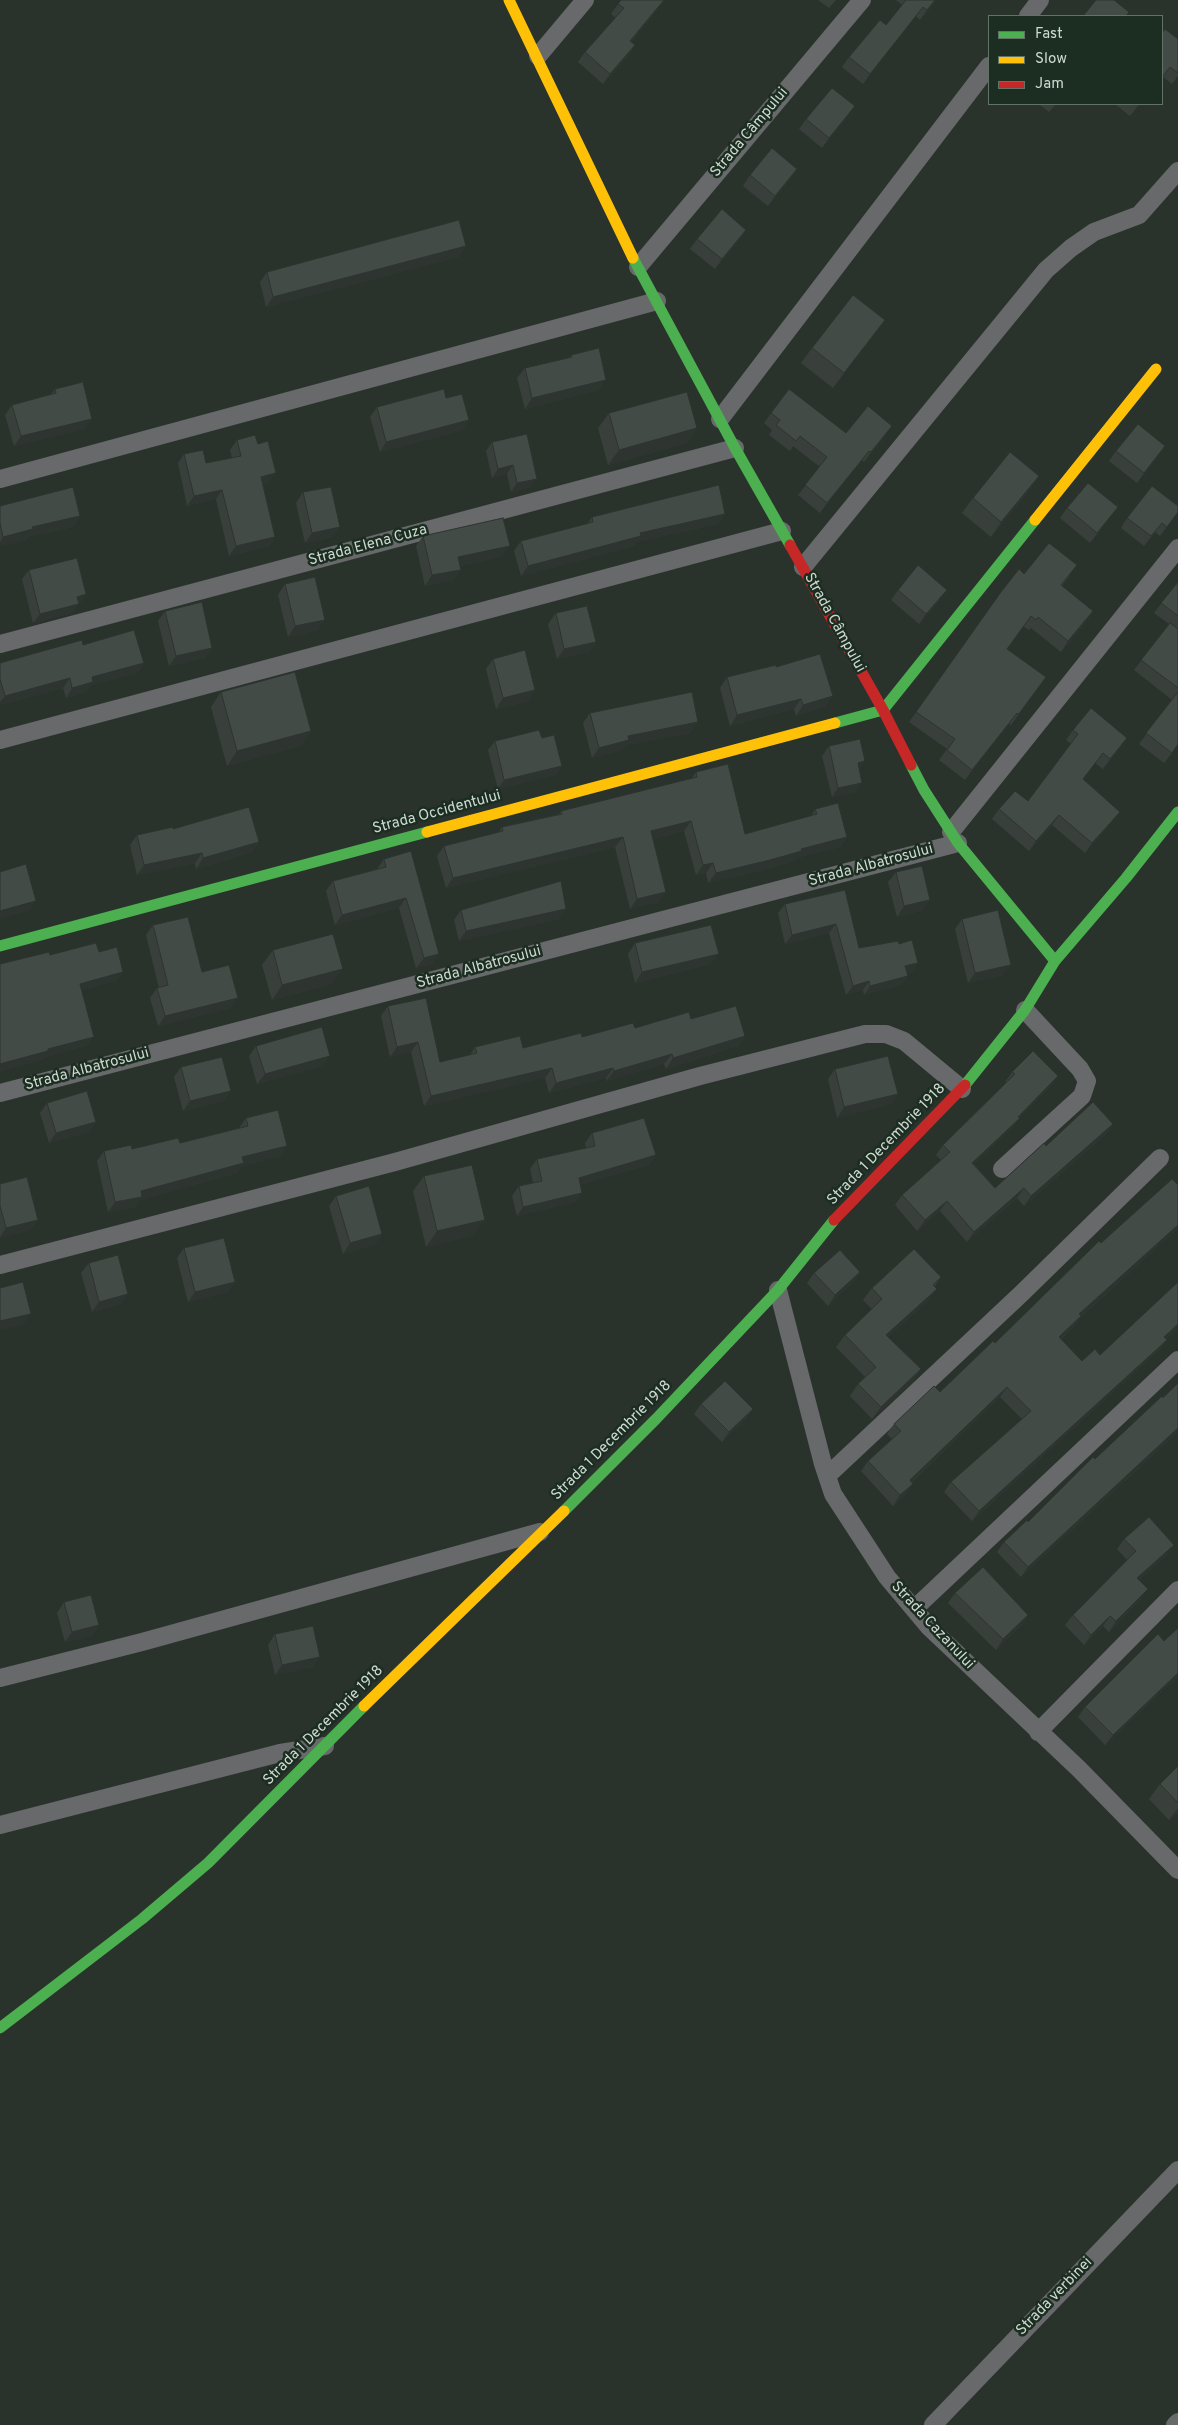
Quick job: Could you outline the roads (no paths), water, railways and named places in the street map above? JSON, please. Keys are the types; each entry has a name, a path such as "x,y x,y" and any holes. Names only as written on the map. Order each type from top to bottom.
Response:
{"street":[{"name":"Strada Câmpului","path":"509,0 538,56 638,267 735,448 883,710 924,790 954,838 1055,961"},
{"path":"538,56 585,0"},
{"name":"Strada Câmpului","path":"638,267 862,0"},
{"path":"1029,15 1040,0"},
{"path":"720,419 988,67"},
{"path":"803,567 1046,270 1071,248 1094,232 1139,215 1178,171"},
{"path":"0,479 657,301"},
{"path":"883,710 1156,369"},
{"name":"Strada Elena Cuza","path":"0,644 735,448"},
{"path":"0,740 782,531"},
{"path":"954,838 1178,548"},
{"name":"Strada Occidentului","path":"0,946 883,710"},
{"name":"Strada 1 Decembrie 1918","path":"0,2028 142,1919 208,1863 402,1668 544,1531 656,1419 778,1290 827,1227 895,1160 962,1088 1025,1010 1055,961 1126,878 1178,812"},
{"name":"Strada Albatrosului","path":"0,1093 954,838"},
{"path":"1002,1169 1082,1096 1087,1081 1080,1069 1025,1010"},
{"path":"0,1265 395,1162 709,1074 865,1034 886,1034 904,1041 962,1088"},
{"path":"827,1476 1021,1294 1160,1158"},
{"name":"Strada Cazanului","path":"778,1290 833,1494 887,1577 929,1627 1079,1769 1178,1870"},
{"path":"914,1609 1178,1360"},
{"path":"0,1678 151,1640 544,1531"},
{"path":"1038,1732 1178,1590"},
{"path":"0,1825 280,1754 325,1746"},
{"name":"Strada verbinei","path":"933,2425 1178,2170"},
{"path":"1175,2425 1178,2422"}]}
